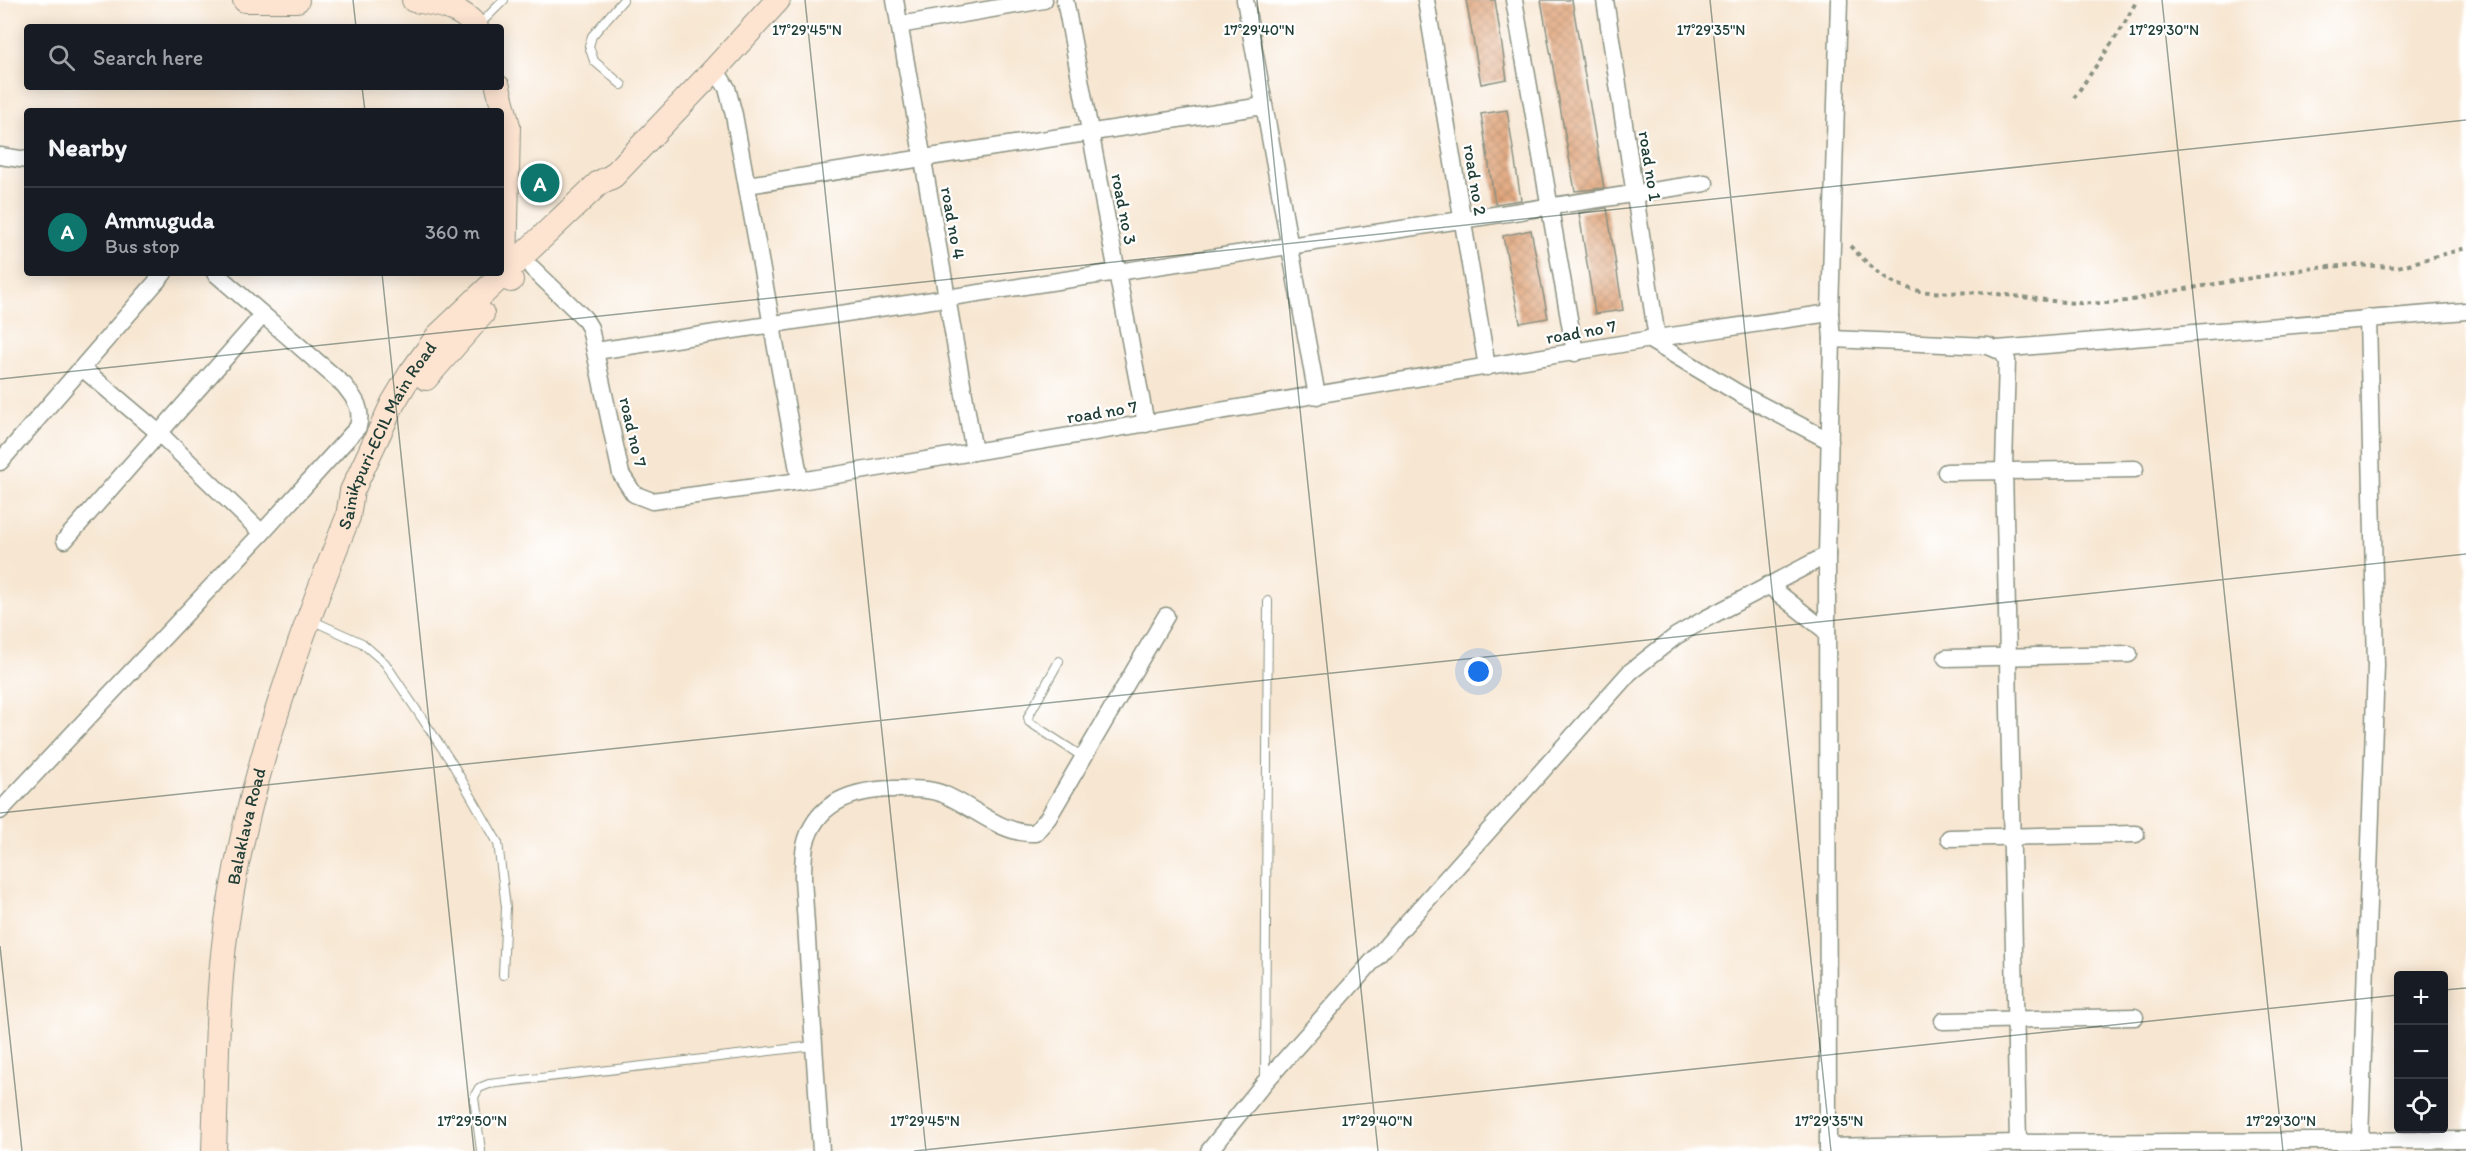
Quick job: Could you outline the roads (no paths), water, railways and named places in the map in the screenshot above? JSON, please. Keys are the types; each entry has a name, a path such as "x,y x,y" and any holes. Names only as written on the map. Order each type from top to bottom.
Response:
{"main road":[{"path":"255,0 297,0"},
{"path":"414,0 443,6 458,12 472,24"},
{"name":"Sainikpuri-ECIL Main Road","path":"348,517 359,511 390,442 426,379 501,283 600,183 613,176 778,0"},
{"path":"504,115 508,126 504,216"},
{"name":"Balaklava Road","path":"214,1151 220,982 230,903 245,829 285,687 348,517"}],"street":[{"name":"road no 4","path":"895,0 974,452"},
{"path":"899,25 1044,0"},
{"name":"road no 3","path":"1065,0 1146,424"},
{"path":"1245,0 1317,396"},
{"name":"road no 2","path":"1426,0 1487,367"},
{"path":"1514,0 1575,353"},
{"name":"road no 1","path":"1605,0 1653,338"},
{"path":"1839,0 1830,313 1832,339 1827,555 1828,1149 2018,1143 2466,1140"},
{"path":"715,69 727,88 747,185 800,481"},
{"path":"747,185 1263,105"},
{"path":"0,156 24,159"},
{"path":"596,351 1705,183"},
{"path":"0,462 161,276"},
{"name":"Sainikpuri-ECIL Main Road","path":"0,811 262,533 358,427 360,411 358,403 344,385 218,276"},
{"name":"road no 7","path":"501,283 584,318 590,327 596,351 621,474 634,494 652,501 800,481 1575,353 1653,338 1830,313"},
{"path":"1997,349 2466,310"},
{"path":"64,540 263,315"},
{"path":"2360,1142 2376,665 2368,318"},
{"path":"1653,338 1737,393 1830,441"},
{"path":"1832,339 1988,346 2002,352 2007,360 2005,471 2018,1143"},
{"path":"82,368 159,434 262,533"},
{"path":"1946,472 2135,469"},
{"path":"1209,1151 1264,1082 1630,672 1676,636 1827,555"},
{"path":"1768,585 1827,632"},
{"path":"821,1151 802,879 806,845 819,815 839,799 870,790 905,789 941,792 979,811 1005,829 1020,834 1035,833 1048,818 1166,616"},
{"path":"1946,658 2129,654"},
{"path":"1949,838 2136,834"},
{"path":"1943,1021 2135,1017"}],"lane":[{"path":"479,24 504,0"},
{"path":"622,85 594,61 589,46 592,36 623,0"},
{"path":"1264,1082 1268,601"},
{"path":"310,620 362,643 385,663 452,763 498,843 506,907 503,975"},
{"path":"1059,661 1028,717 1029,722 1083,757"},
{"path":"481,1151 474,1097 479,1088 489,1084 813,1046"}],"place":[{"name":"Ammuguda","path":"540,183"}]}
